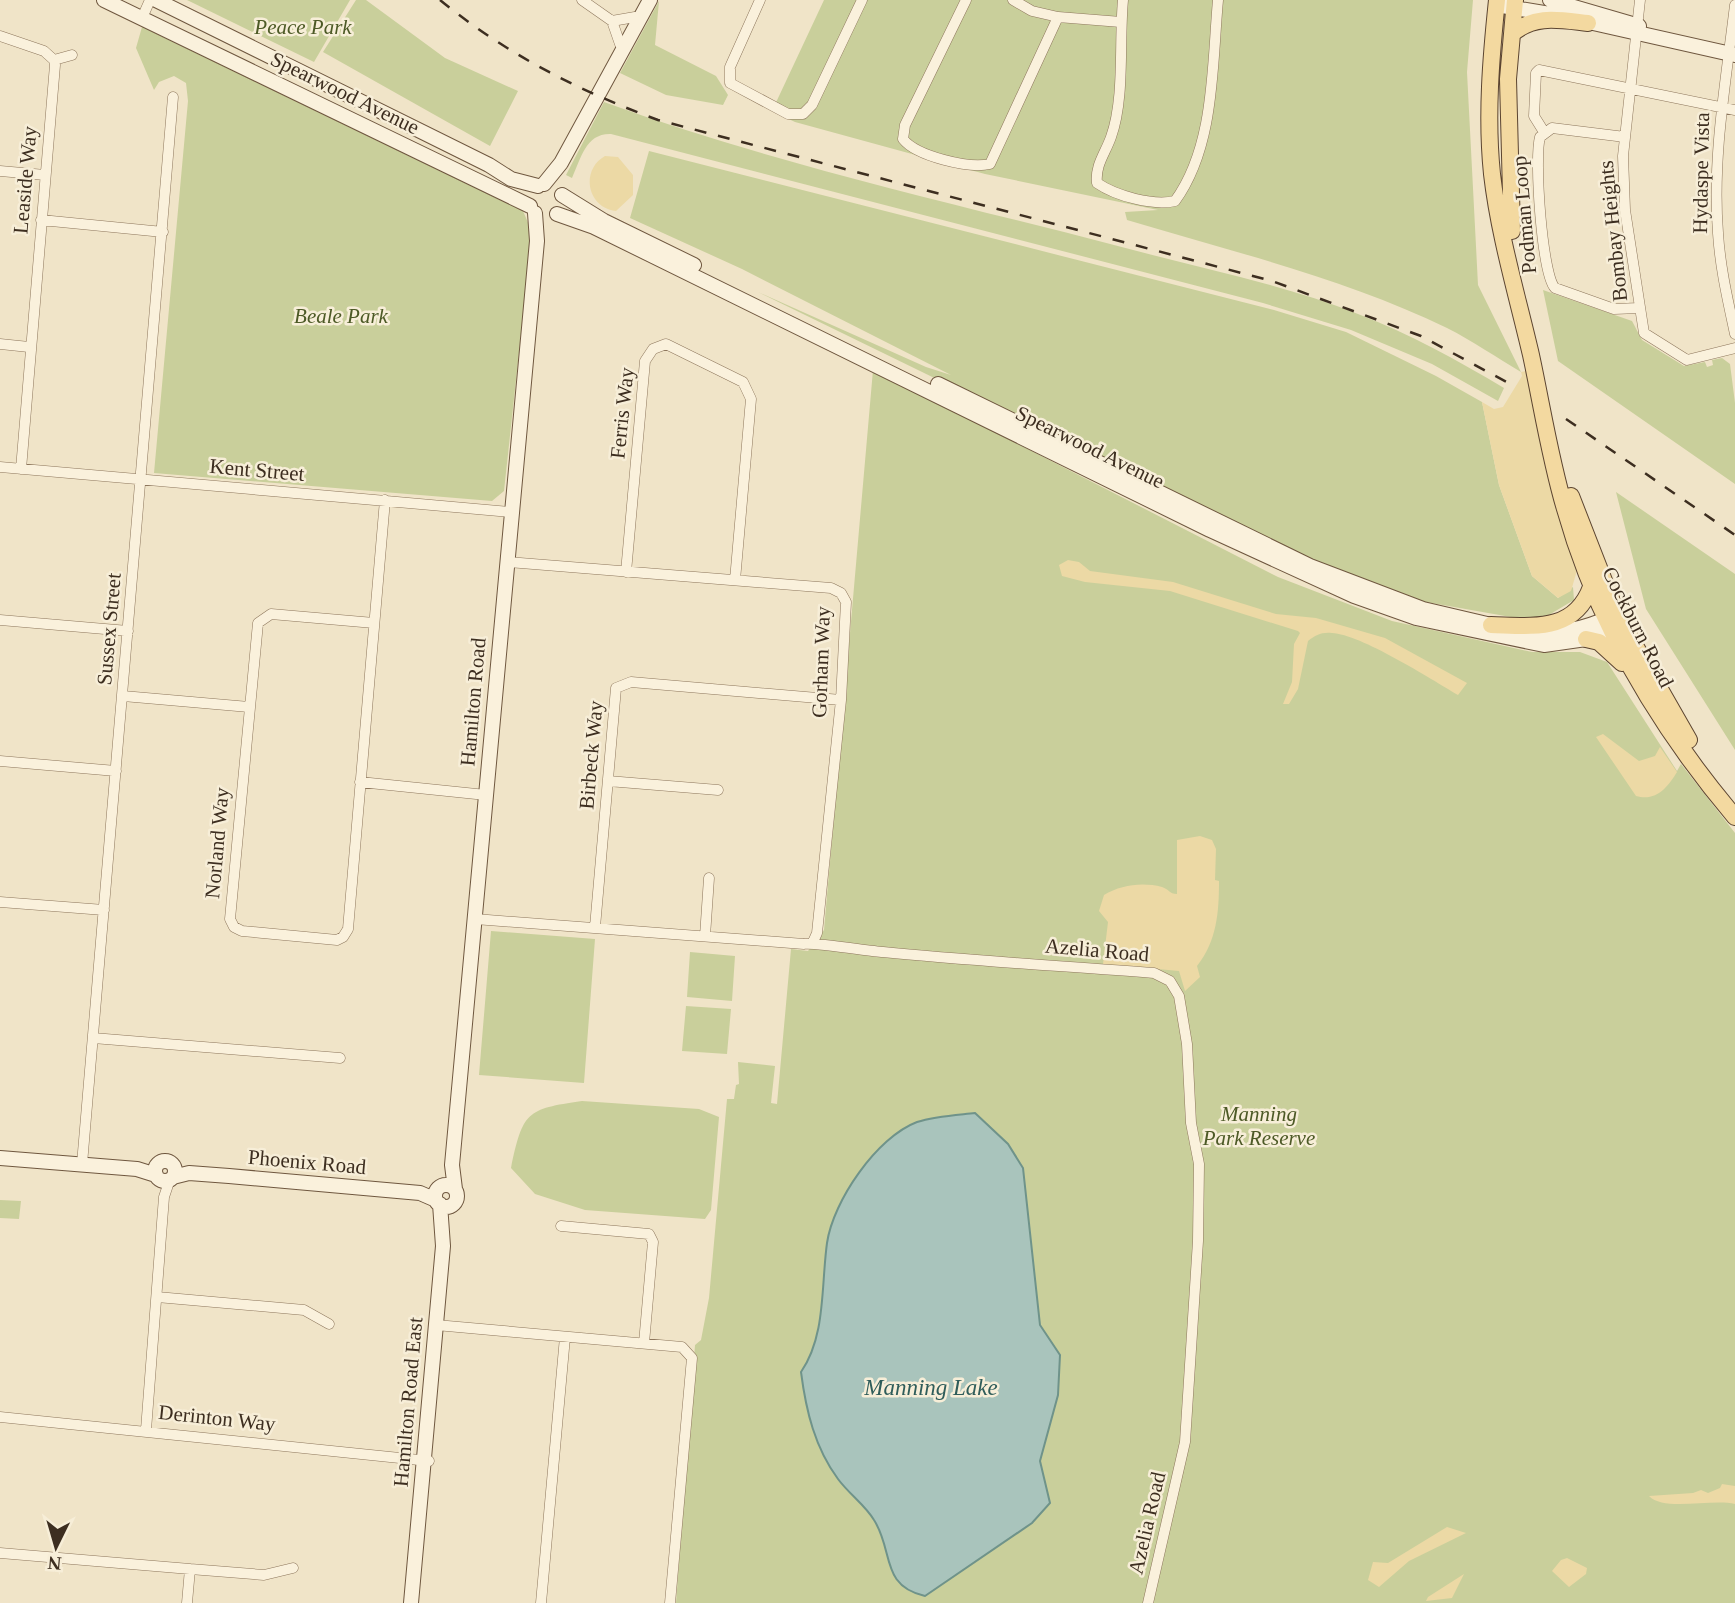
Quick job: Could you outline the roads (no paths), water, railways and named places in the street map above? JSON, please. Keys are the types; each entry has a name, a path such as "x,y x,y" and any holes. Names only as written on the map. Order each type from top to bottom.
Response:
{"main road":[{"name":"Spearwood Avenue","path":"104,0 533,209 594,227 1210,530 1354,596 1416,618 1523,642 1564,644 1587,639 1614,621"},
{"name":"Spearwood Avenue","path":"156,0 489,165 511,179 550,188 604,221 1310,566 1423,609 1544,635 1614,621"},
{"path":"533,209 532,192 550,188 642,0"},
{"path":"620,49 630,40 650,0"},
{"path":"1550,0 1637,30"},
{"path":"1497,2 1588,23"},
{"name":"Cockburn Road","path":"1497,2 1489,112 1492,176 1564,508 1591,587 1682,729 1735,804"},
{"name":"Cockburn Road","path":"1515,4 1508,79 1509,209 1522,317"},
{"path":"1512,34 1523,24 1532,21 1588,23 1637,30 1732,51"},
{"name":"Hamilton Road","path":"537,242 562,205 550,188"},
{"name":"Hamilton Road","path":"455,1189 452,1165 537,242 533,209"},
{"name":"Cockburn Road","path":"1549,435 1636,677 1667,725 1735,817"},
{"path":"1491,625 1543,626 1566,619 1582,608 1591,587"},
{"path":"1587,639 1599,642 1611,650 1636,677"},
{"name":"Phoenix Road","path":"0,1158 420,1193 441,1197 446,1185 455,1189"},
{"name":"Hamilton Road","path":"441,1197 452,1165"},
{"name":"Hamilton Road East","path":"417,1603 439,1326 441,1197"},
{"name":"Hamilton Road East","path":"411,1603 427,1460"}],"street":[{"path":"142,18 150,0"},
{"path":"582,0 612,21 620,49"},
{"path":"760,0 730,67 730,83 788,114 803,114 812,105 862,0"},
{"path":"966,0 905,125 903,139 910,148 975,167 990,164 1058,17"},
{"path":"1013,0 1032,10 1058,17 1121,22"},
{"path":"1123,0 1117,108 1112,136 1096,171 1097,183 1108,191 1153,201 1175,201 1183,190 1199,149 1208,110 1218,0"},
{"name":"Bombay Heights","path":"1640,0 1625,137 1625,210 1644,333 1687,360 1735,348"},
{"name":"Hydaspe Vista","path":"1735,5 1732,51 1721,107 1718,148 1718,236 1735,334"},
{"path":"612,21 635,17"},
{"path":"0,36 44,51 54,60 72,55"},
{"name":"Leaside Way","path":"21,469 54,60"},
{"path":"1544,132 1534,116 1535,73 1539,70 1735,110"},
{"name":"Sussex Street","path":"82,1164 173,97"},
{"name":"Podman Loop","path":"1625,137 1552,128 1544,132 1537,145 1538,160 1549,282 1558,290 1614,309 1639,308"},
{"path":"0,171 45,175"},
{"path":"41,220 163,232"},
{"path":"0,344 29,346"},
{"name":"Ferris Way","path":"626,572 645,361 653,349 666,344 743,382 751,398 736,580"},
{"name":"Kent Street","path":"0,467 511,512"},
{"name":"Norland Way","path":"374,623 271,614 258,623 230,919 234,927 242,931 337,940 344,937 348,929 385,500"},
{"name":"Gorham Way","path":"507,562 831,588 841,593 846,602 841,701 817,933 813,942"},
{"path":"0,620 128,631"},
{"name":"Birbeck Way","path":"595,927 615,688 631,682 841,701"},
{"path":"123,696 249,707"},
{"path":"0,761 116,771"},
{"path":"608,781 718,790"},
{"path":"360,782 486,795"},
{"path":"705,936 709,878"},
{"path":"0,902 104,910"},
{"name":"Azelia Road","path":"475,919 804,944 813,942 830,947 911,955 1154,973 1170,981 1179,996 1188,1050 1191,1123 1199,1164 1194,1325 1185,1441 1148,1603"},
{"path":"93,1038 340,1058"},
{"path":"146,1430 165,1173"},
{"path":"561,1226 649,1234 653,1242 644,1343"},
{"path":"157,1297 304,1310 329,1324"},
{"path":"439,1326 682,1347 692,1358 670,1603"},
{"path":"541,1603 565,1338"},
{"name":"Derinton Way","path":"0,1417 427,1460"},
{"path":"0,1553 264,1575 293,1568"},
{"path":"187,1603 190,1569"}],"water":[{"name":"Manning Lake","path":"975,1113 1008,1144 1023,1168 1040,1325 1060,1355 1058,1395 1040,1461 1050,1503 1032,1523 925,1596 911,1591 894,1576 874,1520 842,1484 823,1455 813,1428 801,1372 815,1343 819,1327 831,1226 859,1172 887,1141 917,1122"}],"railway":[{"path":"440,0 491,37 544,69 600,97 658,120 1272,281 1421,336 1514,386"},
{"path":"1566,419 1735,535"}],"park label":[{"name":"Peace Park","path":"303,27"},
{"name":"Beale Park","path":"341,316"},
{"name":"Manning Park Reserve","path":"1259,1126"}]}
